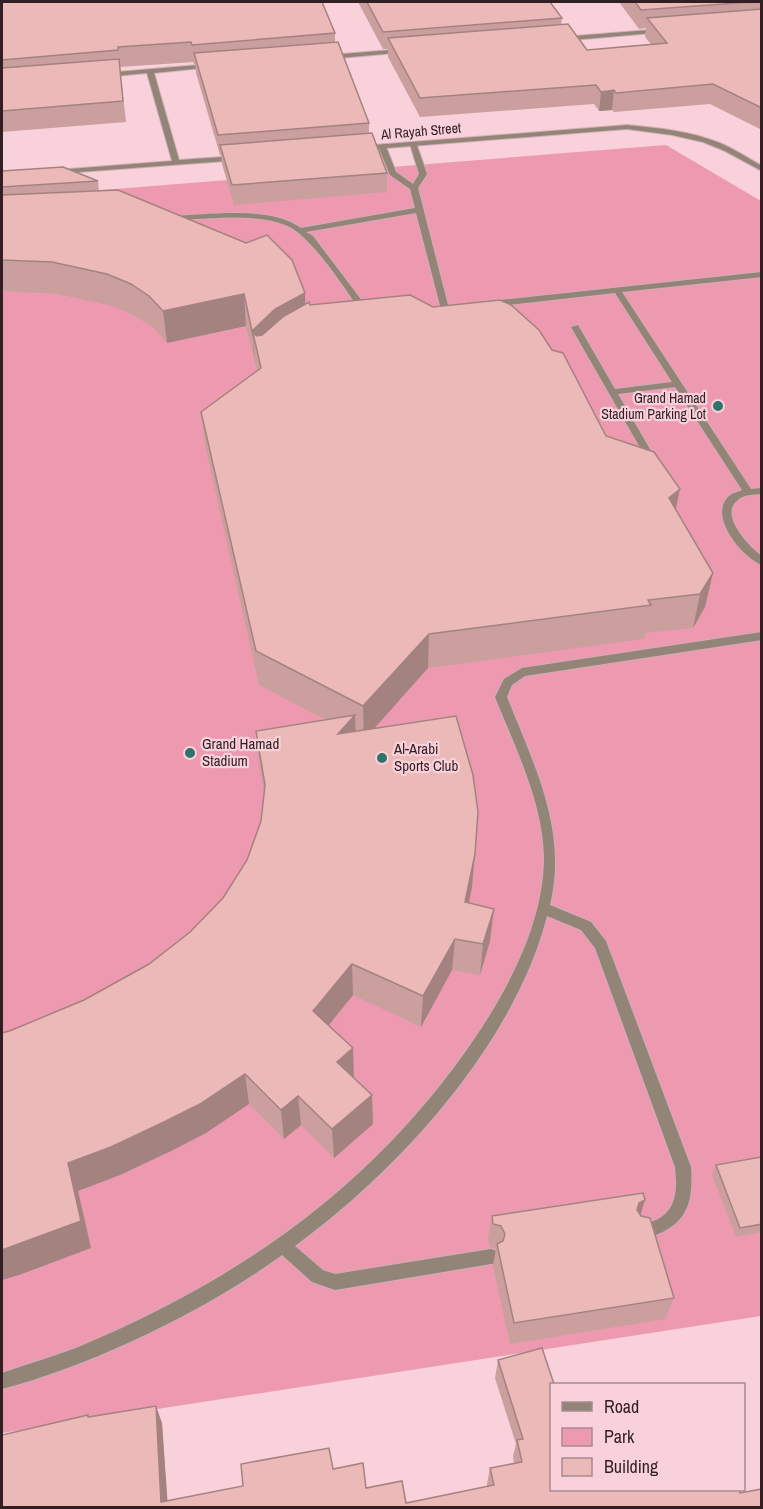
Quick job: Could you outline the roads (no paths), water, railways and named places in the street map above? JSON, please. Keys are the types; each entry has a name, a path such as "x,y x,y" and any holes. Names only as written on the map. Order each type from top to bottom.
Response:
{"street":[{"path":"559,39 666,30"},
{"path":"320,58 416,50"},
{"path":"93,76 213,66"},
{"path":"150,71 176,163"},
{"name":"Al Rayah Street","path":"348,149 627,127 663,130 692,136 717,145 762,170"},
{"path":"411,144 423,174 414,188"},
{"path":"382,146 393,173 414,188 449,309 433,310"},
{"path":"48,173 245,157"},
{"path":"302,230 419,210"},
{"path":"163,218 256,216 282,220 302,230 364,316 379,315"},
{"path":"483,305 762,274"},
{"path":"617,290 748,492"},
{"path":"574,327 655,467"},
{"path":"613,392 678,384"},
{"path":"762,491 748,492 729,502 725,509 726,518 739,543 762,562"},
{"path":"2,1382 88,1351 191,1303 284,1247 342,1202 393,1154 436,1105 474,1055 503,1005 526,956 543,908 551,858 544,816 501,697 503,687 511,678 522,672 762,636"},
{"path":"543,908 586,926 601,945 683,1167 685,1190 678,1211 661,1228 640,1232"},
{"path":"284,1247 318,1276 334,1282 491,1257"}],"place":[{"name":"Grand Hamad Stadium Parking Lot","path":"718,406"},
{"name":"Grand Hamad Stadium","path":"190,753"},
{"name":"Al-Arabi Sports Club","path":"382,758"}]}
